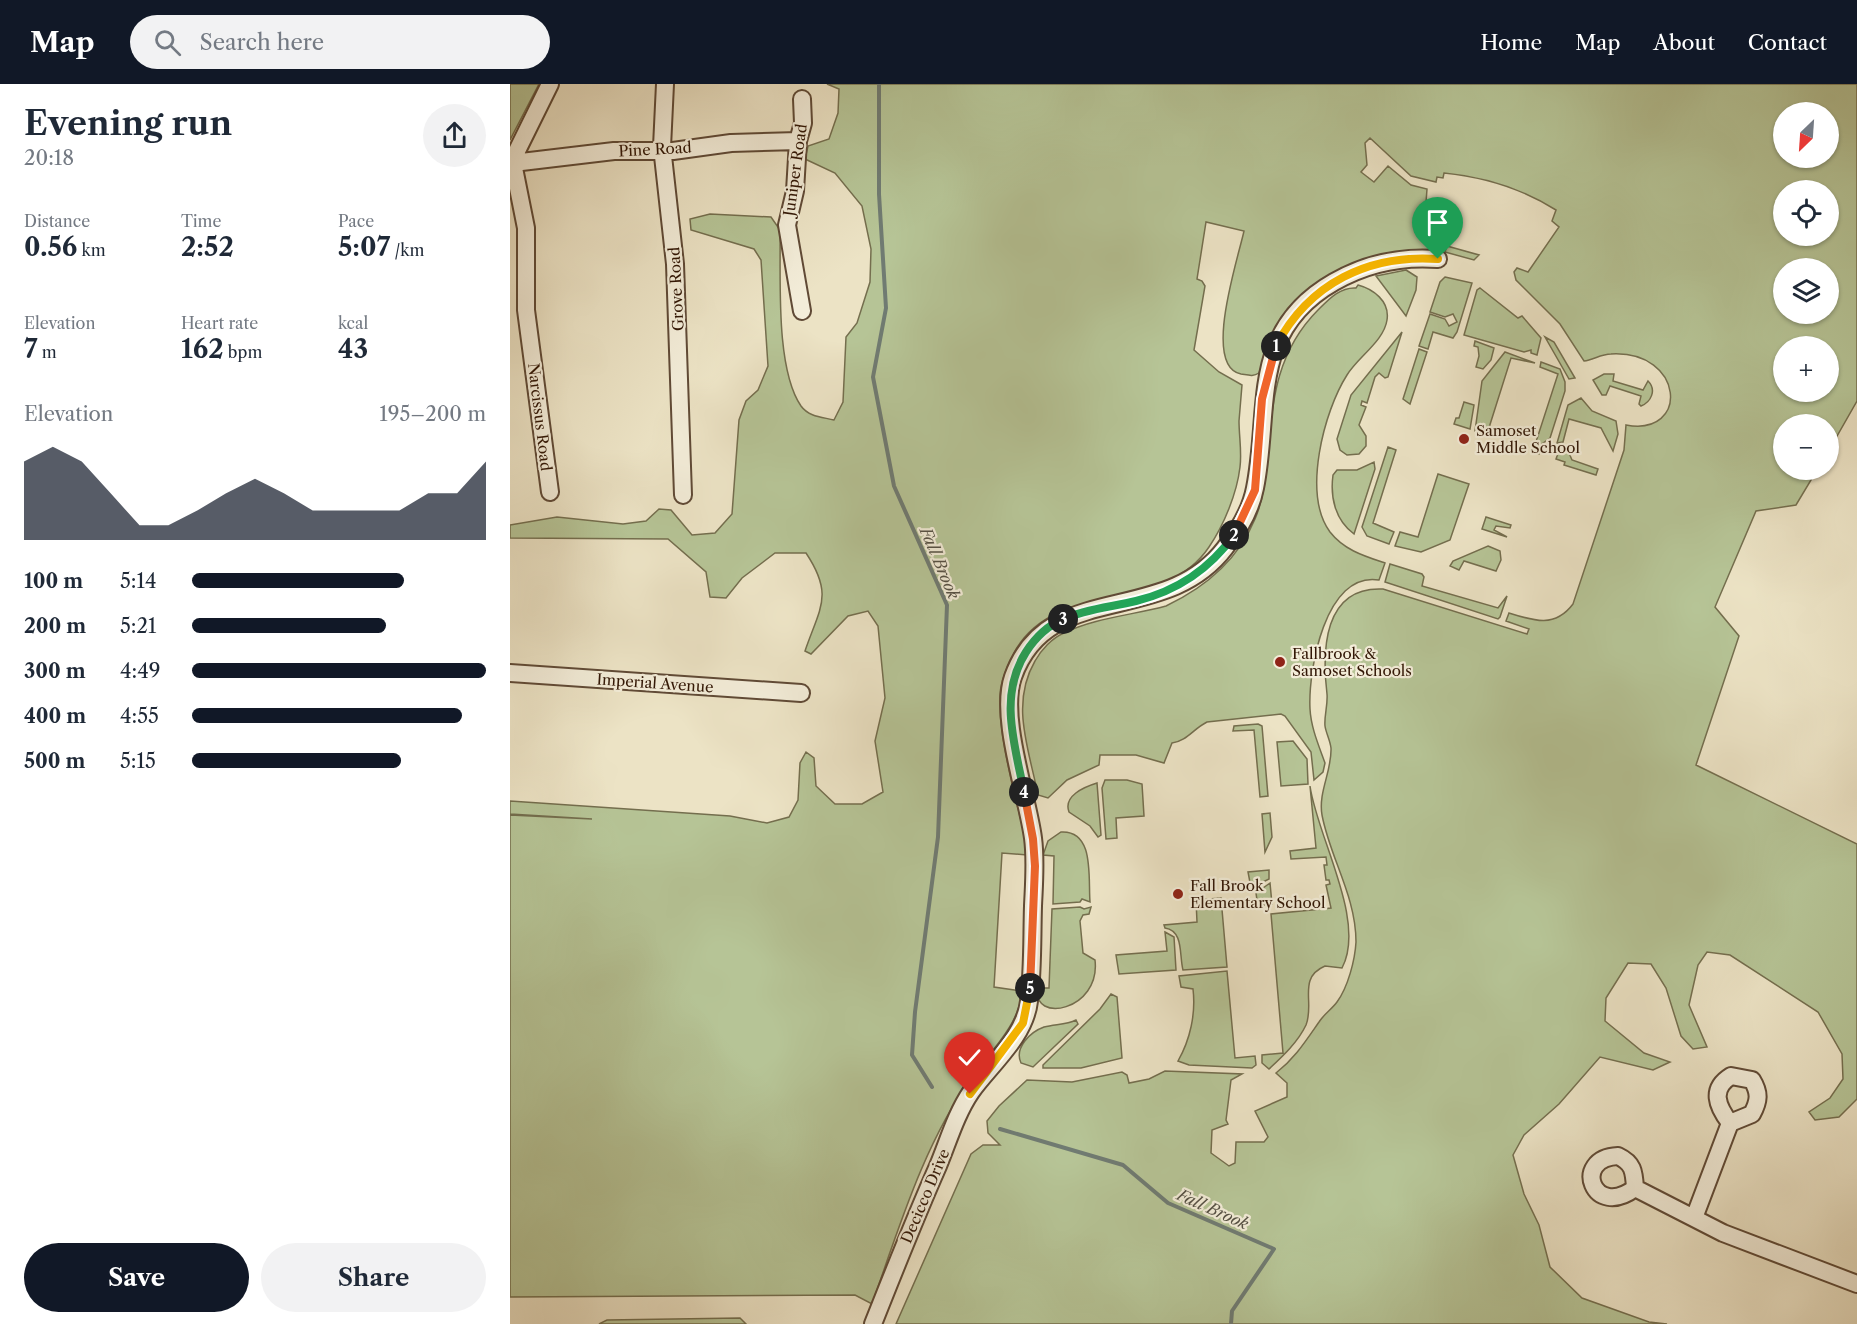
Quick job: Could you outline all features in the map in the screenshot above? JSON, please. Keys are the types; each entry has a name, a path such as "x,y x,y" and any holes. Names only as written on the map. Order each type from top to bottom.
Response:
{"street":[{"path":"511,164 550,84"},
{"name":"Grove Road","path":"665,84 663,151 675,264 683,495"},
{"name":"Juniper Road","path":"802,99 803,123 798,141 795,191 787,225 802,311"},
{"name":"Pine Road","path":"511,164 604,152 663,151 741,142 798,141"},
{"name":"Narcissus Road","path":"511,164 526,228 526,310 550,492"},
{"name":"Decicco Drive","path":"873,1324 915,1217 965,1102 1026,1016 1031,982 1035,860 1008,704 1012,680 1020,661 1033,641 1056,622 1089,610 1165,592 1187,581 1222,553 1235,535 1255,490 1266,379 1277,345 1288,324 1323,288 1359,268 1410,257 1438,259"},
{"name":"Imperial Avenue","path":"510,673 801,693"},
{"path":"1694,1218 1730,1122"},
{"path":"1635,1188 1763,1250 1857,1284"}],"green space":[{"path":"510,84 539,84 510,140"},
{"name":"Fallbrook & Samoset Schools","path":"827,84 1857,84 1857,401 1839,432 1839,414 1773,414 1773,480 1811,480 1796,505 1756,511 1715,607 1739,636 1696,765 1857,844 1857,1099 1839,1117 1815,1120 1809,1112 1830,1098 1843,1079 1842,1054 1818,1012 1730,955 1707,952 1698,965 1689,1005 1707,1047 1693,1049 1681,1036 1666,988 1651,964 1628,963 1606,998 1605,1021 1644,1053 1670,1062 1653,1070 1600,1057 1559,1104 1524,1135 1513,1155 1524,1194 1539,1225 1550,1267 1582,1298 1649,1322 1667,1324 896,1324 971,1154 983,1145 1000,1145 988,1133 987,1121 999,1106 1027,1080 1072,1082 1122,1072 1127,1075 1129,1083 1149,1079 1165,1071 1242,1074 1231,1080 1226,1120 1228,1124 1212,1130 1211,1153 1229,1166 1235,1163 1236,1142 1264,1142 1268,1137 1255,1111 1287,1097 1287,1083 1276,1073 1294,1056 1341,996 1348,981 1356,942 1352,909 1326,831 1321,806 1331,757 1325,726 1327,698 1325,659 1331,624 1338,610 1348,598 1363,591 1383,589 1527,634 1529,629 1506,621 1509,613 1535,620 1551,620 1559,617 1573,604 1624,450 1626,425 1647,425 1661,418 1669,407 1670,392 1665,378 1654,365 1636,356 1611,354 1584,361 1560,324 1516,280 1514,272 1517,268 1528,272 1559,227 1552,221 1556,210 1516,190 1474,177 1444,173 1443,178 1437,177 1436,182 1411,176 1370,138 1365,143 1367,165 1361,172 1374,182 1388,166 1411,185 1427,189 1424,229 1434,231 1434,246 1429,250 1404,251 1360,261 1272,339 1259,373 1248,375 1241,374 1230,367 1224,352 1223,333 1230,286 1244,231 1206,222 1197,279 1205,286 1194,350 1219,372 1242,385 1239,421 1240,467 1233,498 1225,519 1209,547 1189,568 1165,582 1082,604 1056,614 1033,628 1015,651 1007,666 1000,694 1002,730 1028,851 1027,855 1002,853 994,987 1022,991 1020,1003 1010,1026 955,1103 926,1158 872,1304 855,1295 510,1297 510,815 592,819 510,814 510,801 730,816 767,823 789,817 798,800 800,763 806,752 814,758 816,786 835,804 862,804 883,792 875,741 885,698 878,626 868,611 848,616 811,654 805,651 822,601 820,580 806,553 775,553 742,578 726,598 710,597 706,572 668,539 510,538 510,525 557,517 623,524 646,521 659,509 671,510 692,535 715,533 732,514 739,420 746,401 758,390 768,366 761,260 754,249 691,230 690,219 710,214 771,217 780,230 783,346 793,389 804,410 816,416 834,420 843,402 846,337 857,323 870,282 871,249 862,206 835,173 805,159 808,146 829,139 838,113 839,89"},
{"path":"1447,246 1479,255 1474,260 1445,252"},
{"path":"1406,270 1417,277 1416,290 1406,316 1376,276"},
{"path":"1445,277 1472,283 1457,332 1453,338 1433,332 1428,349 1419,346 1430,314 1445,319 1449,326 1457,322 1453,314 1445,317 1430,312 1440,282"},
{"path":"1358,285 1369,289 1379,297 1386,307 1387,320 1376,342 1347,375 1331,409 1319,453 1318,496 1322,516 1330,532 1336,538 1355,552 1385,563 1379,580 1360,581 1345,591 1333,607 1317,649 1312,672 1310,709 1325,763 1323,772 1314,780 1311,752 1285,716 1281,714 1207,722 1182,740 1172,743 1164,763 1136,755 1100,755 1099,765 1067,780 1048,798 1038,795 1024,727 1023,710 1028,677 1037,657 1055,638 1076,628 1101,620 1166,606 1207,581 1230,560 1248,534 1261,503 1275,394 1286,358 1294,341 1318,310 1335,294 1345,289 1356,288"},
{"path":"1480,288 1518,318 1522,316 1541,338 1537,355 1531,353 1531,350 1524,352 1464,335 1477,290"},
{"path":"1402,332 1388,377 1385,378 1379,373 1375,377 1367,403 1362,401 1361,405 1366,407 1359,425 1366,436 1366,446 1359,454 1347,455 1340,450 1337,439 1351,395"},
{"path":"1545,337 1554,342 1575,378 1569,379"},
{"path":"1475,341 1494,348 1491,360 1483,369 1476,367 1479,356 1478,347 1474,346"},
{"path":"1419,349 1427,352 1410,404 1403,399"},
{"path":"1505,352 1535,363 1511,358 1487,434 1475,431 1482,381"},
{"path":"1541,362 1560,369 1565,382 1565,391 1550,438 1542,444 1539,454 1533,451 1558,374 1540,367"},
{"path":"1604,374 1614,374 1613,381 1643,390 1648,381 1651,384 1652,395 1648,402 1641,406 1639,404 1641,396 1610,386 1606,395 1602,395 1593,380"},
{"path":"1581,398 1592,411 1616,421 1618,434 1613,451 1601,428 1569,419 1563,442 1557,443 1568,405"},
{"path":"1464,402 1474,405 1470,429 1454,424 1456,418 1459,418"},
{"path":"1566,446 1572,460 1598,469 1596,475 1564,465 1565,462 1556,459 1560,448"},
{"path":"1388,447 1396,450 1373,523 1394,532 1389,544 1367,536 1362,527"},
{"path":"1374,462 1375,469 1354,534 1342,522 1335,508 1332,492 1333,475 1337,470 1357,470"},
{"path":"1438,474 1469,484 1450,540 1421,552 1395,546 1400,532 1418,537"},
{"path":"1486,517 1511,525 1510,528 1496,526 1494,530 1507,537 1482,529"},
{"path":"1488,546 1500,551 1501,560 1496,571 1464,561 1459,570 1450,566 1453,561"},
{"path":"1390,564 1422,574 1424,577 1422,586 1498,608 1507,596 1500,617 1498,619 1385,582"},
{"path":"1258,724 1262,726 1268,796 1260,797 1254,730 1233,731 1234,726"},
{"path":"1293,741 1307,759 1308,784 1281,786 1277,742"},
{"path":"1105,780 1127,780 1142,784 1144,816 1116,818 1117,838 1106,839 1102,788"},
{"path":"1097,783 1101,835 1098,837 1090,826 1069,812 1068,806 1076,793"},
{"path":"1310,786 1314,807 1345,903 1349,927 1348,949 1342,968 1325,966 1311,977 1306,1025 1285,1054 1269,1069 1262,1063 1262,1055 1283,1053 1271,914 1331,908 1326,885 1330,884 1329,880 1326,880 1324,865 1327,865 1326,857 1291,859 1290,851 1316,848"},
{"path":"1270,813 1272,837 1265,852 1262,814"},
{"path":"1061,832 1072,833 1085,847 1089,869 1090,902 1082,899 1080,902 1053,904 1054,856 1043,855 1048,841"},
{"path":"1269,870 1269,879 1251,888 1248,872"},
{"path":"1270,883 1272,904 1265,905 1257,900 1256,893"},
{"path":"1221,898 1227,967 1183,970 1178,939 1164,925 1197,922 1196,900"},
{"path":"1080,907 1084,909 1091,907 1089,914 1083,915 1080,921 1083,953 1095,960 1094,977 1088,991 1078,1001 1066,1007 1045,1006 1039,999 1038,988 1049,988 1052,909"},
{"path":"1165,932 1174,937 1176,970 1119,974 1116,955 1167,951"},
{"path":"1227,971 1235,1058 1255,1056 1256,1065 1252,1068 1189,1065 1178,1061 1189,1036 1194,1008 1193,989 1181,987 1179,976"},
{"path":"1111,994 1117,997 1122,1058 1081,1068 1043,1068 1043,1065 1100,1009"},
{"path":"1076,1020 1078,1024 1033,1067 1021,1063 1019,1057 1022,1046 1034,1033 1044,1027"},
{"path":"740,1318 746,1324 599,1324 607,1320"}],"waterway":[{"name":"Fall Brook","path":"879,84 879,194 886,308 873,377 894,486 947,605 938,837 915,1012 912,1055 932,1087"},
{"name":"Fall Brook","path":"1000,1129 1123,1165 1168,1203 1274,1249 1232,1311 1231,1324"}],"place":[{"name":"Samoset Middle School","path":"1464,439"},
{"name":"Fallbrook & Samoset Schools","path":"1280,662"},
{"name":"Fall Brook Elementary School","path":"1178,894"}],"route":[{"path":"970,1094 1020,1029 1029,1004 1035,860 1008,704 1012,680 1020,661 1033,641 1056,622 1089,610 1137,601 1165,592 1187,581 1222,553 1235,535 1255,490 1262,399 1268,370 1288,324 1323,288 1366,265 1410,257 1438,259"}]}
